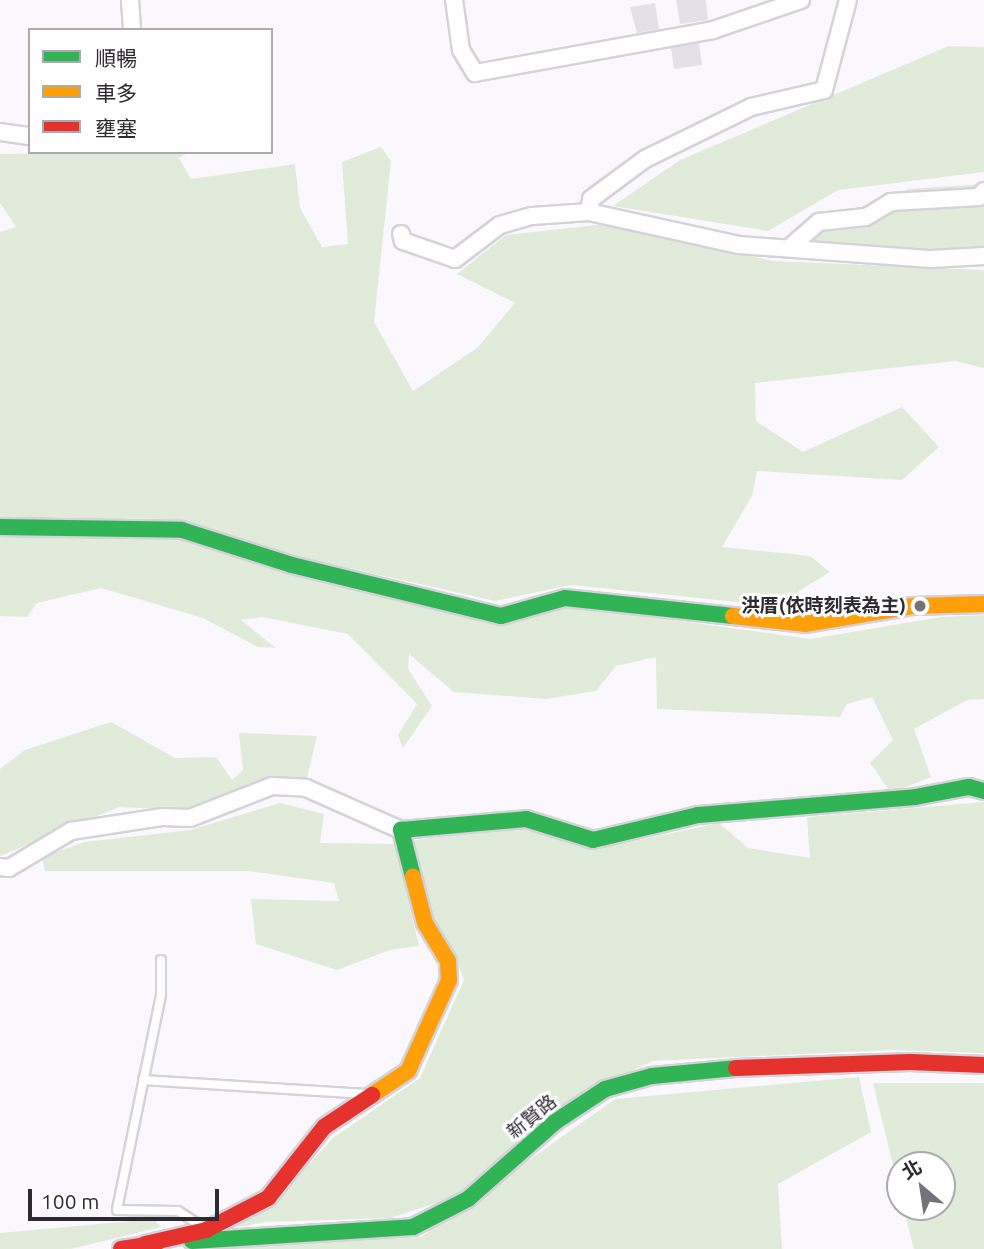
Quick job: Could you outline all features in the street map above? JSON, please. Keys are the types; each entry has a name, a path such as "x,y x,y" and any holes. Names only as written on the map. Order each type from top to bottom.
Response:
{"street":[{"path":"130,0 132,28"},
{"path":"454,0 461,50 475,73 713,30 792,7 801,0"},
{"path":"589,212 590,199 645,159 751,107 824,90 848,0"},
{"path":"0,132 28,136"},
{"path":"789,248 819,222 866,217 891,202 979,197 984,191"},
{"path":"401,234 404,241 455,259 500,225 532,216 589,212 739,245 931,259 984,256"},
{"path":"0,527 182,530 292,565 501,616 565,598 805,624 913,606 984,604"},
{"path":"0,867 9,868 71,831 163,817 190,818 272,786 306,788 401,831 526,819 593,840 698,815 915,797 969,787 984,791"},
{"path":"145,1244 206,1230 268,1198 324,1127 408,1071 449,980 448,961 425,923 401,831"},
{"name":"新賢路","path":"121,1249 145,1244 414,1227 468,1199 555,1122 605,1089 652,1076 775,1065 910,1062 984,1065"}],"lane":[{"path":"162,960 161,995 117,1210 178,1211 206,1230"},
{"path":"143,1080 373,1095"}],"green space":[{"path":"949,46 984,47 984,172 838,190 768,231 613,206 680,160"},
{"path":"381,147 391,161 374,322 413,391 477,348 515,303 457,274 506,235 605,224 773,261 984,270 984,368 955,361 755,383 756,421 803,452 902,407 939,447 902,480 757,471 752,496 722,547 810,556 830,572 799,591 795,608 571,585 495,601 299,557 163,519 0,517 0,232 16,227 0,203 0,154 186,154 179,158 191,179 295,164 300,208 322,247 348,244 342,162"},
{"path":"984,184 984,249 867,251 781,246 799,226 826,211 856,210 908,189"},
{"path":"0,534 183,538 510,624 565,605 810,639 941,617 984,615 984,699 967,700 914,729 931,777 891,793 870,763 893,740 872,697 847,704 840,717 657,709 656,657 616,666 596,691 546,699 454,692 409,654 408,669 432,706 403,748 398,735 417,704 348,634 262,617 241,620 276,648 258,647 203,618 101,588 37,603 27,617 0,616"},
{"path":"111,722 175,758 216,757 232,780 243,770 239,733 317,736 306,782 231,792 181,810 119,807 0,856 0,769 25,750"},
{"path":"984,802 984,1053 891,1050 653,1061 574,1097 457,1196 391,1218 265,1222 234,1228 275,1201 333,1138 420,1078 464,980 455,956 430,919 409,841 525,825 596,849 719,823 748,848 810,858 807,817"},
{"path":"280,803 324,814 320,843 395,844 419,946 390,950 337,970 256,944 251,899 339,901 334,883 248,871 45,871 42,857 85,842 190,830"},
{"path":"859,1077 871,1132 778,1184 782,1249 183,1249 421,1237 615,1099"},
{"path":"873,1083 984,1083 984,1249 914,1249 907,1221 956,1221 956,1151 890,1151"},
{"path":"153,1219 161,1227 71,1249 0,1249 0,1233"}],"building":[{"path":"676,0 706,0 708,20 680,24"},
{"path":"655,3 659,29 637,33 630,7"},
{"path":"699,43 702,65 674,69 671,48"}],"traffic: fast":[{"path":"0,527 182,530 292,565 501,616 565,598 733,616"},
{"path":"413,877 401,830 526,819 593,840 698,815 915,797 969,787 984,791"},
{"path":"192,1241 413,1227 468,1199 555,1122 605,1089 652,1076 736,1068"}],"traffic: slow":[{"path":"733,616 805,624 913,606 984,604"},
{"path":"372,1095 408,1071 449,980 448,961 425,923 413,877"}],"traffic: jam":[{"path":"736,1068 910,1062 984,1065"},
{"path":"145,1244 206,1230 268,1198 324,1127 372,1095"},
{"path":"121,1249 157,1243"}],"place":[{"name":"洪厝(依時刻表為主)","path":"920,606"}]}
